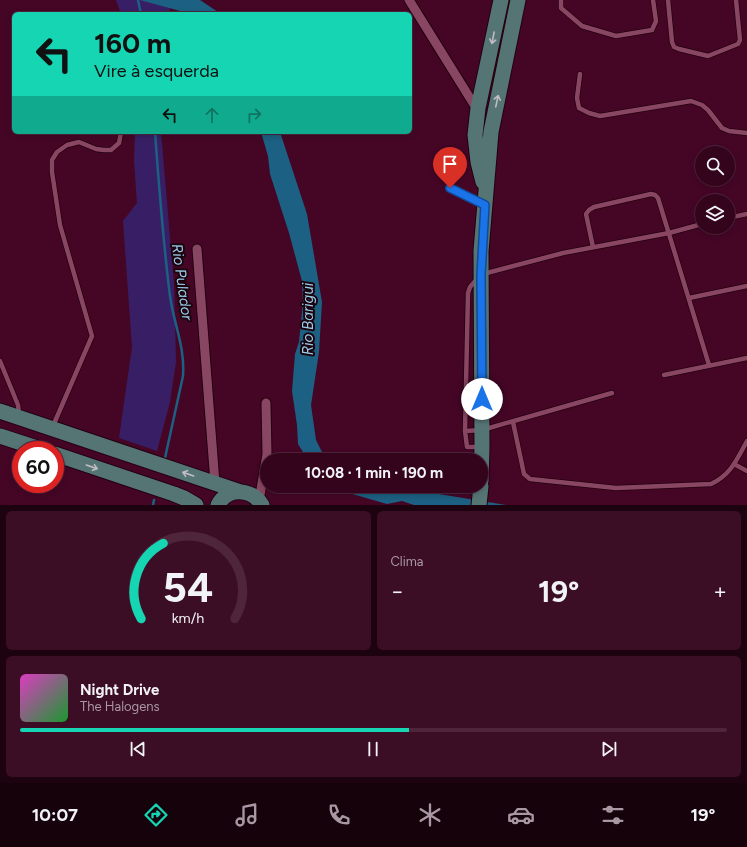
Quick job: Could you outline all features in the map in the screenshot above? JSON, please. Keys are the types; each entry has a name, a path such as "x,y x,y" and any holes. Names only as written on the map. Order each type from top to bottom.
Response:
{"main road":[{"path":"485,200 475,135 478,108 501,0"},
{"path":"482,453 481,275 485,200 491,132 518,0"},
{"path":"478,108 487,122 491,132"},
{"path":"0,411 238,491 246,492 254,495 261,503"},
{"path":"0,436 15,441"},
{"path":"64,457 184,498 196,505"},
{"path":"218,505 224,497 238,491"}],"street":[{"path":"409,0 473,103 478,108"},
{"path":"197,249 215,483"},
{"path":"261,503 267,454 266,403"}],"lane":[{"path":"562,0 561,8 582,26 616,36 652,30 656,21 653,0"},
{"path":"668,0 672,42 674,46 687,52 708,56 740,42 736,0"},
{"path":"580,74 577,98 579,108 589,113 600,116 691,101 702,105 708,110 722,128 729,131 747,133"},
{"path":"52,428 92,336 60,225 52,172 52,160 57,152 67,145 79,142 96,149 111,150 119,143 121,134"},
{"path":"450,188 485,200"},
{"path":"593,247 586,214 590,210 594,207 651,194 658,198 708,365"},
{"path":"735,217 747,214"},
{"path":"482,447 467,447 465,431 468,293 474,281 481,275 563,253 695,226"},
{"path":"689,298 747,286"},
{"path":"664,375 747,358"},
{"path":"0,361 18,405 20,417"},
{"path":"465,431 482,430 513,422 612,393"},
{"path":"513,422 524,474 530,479 616,488 712,484 722,479 734,464 747,441"},
{"path":"734,464 747,471"}],"shaded area":[{"path":"116,0 145,0 170,8 169,12 120,12"},
{"path":"135,134 161,134 174,284 176,362 170,402 157,451 119,438 132,347 123,221 137,203 134,161"}],"water":[{"path":"140,0 200,0 218,12 184,12"},
{"name":"Rio Barigui","path":"262,134 281,134 307,214 322,302 319,352 311,405 316,440 322,453 304,453 298,444 292,391 295,354 299,342 303,302 302,281 289,233 270,174 268,156"},
{"path":"349,493 433,493 506,505 414,505 402,501 387,504"}],"waterway":[{"name":"Rio Pulador","path":"138,0 141,12"},
{"name":"Rio Pulador","path":"155,134 161,214 170,296 181,345 183,365 183,376 165,458"},
{"name":"Rio Pulador","path":"153,505 154,500"}],"route":[{"path":"450,188 485,205 481,251 482,399"}]}
